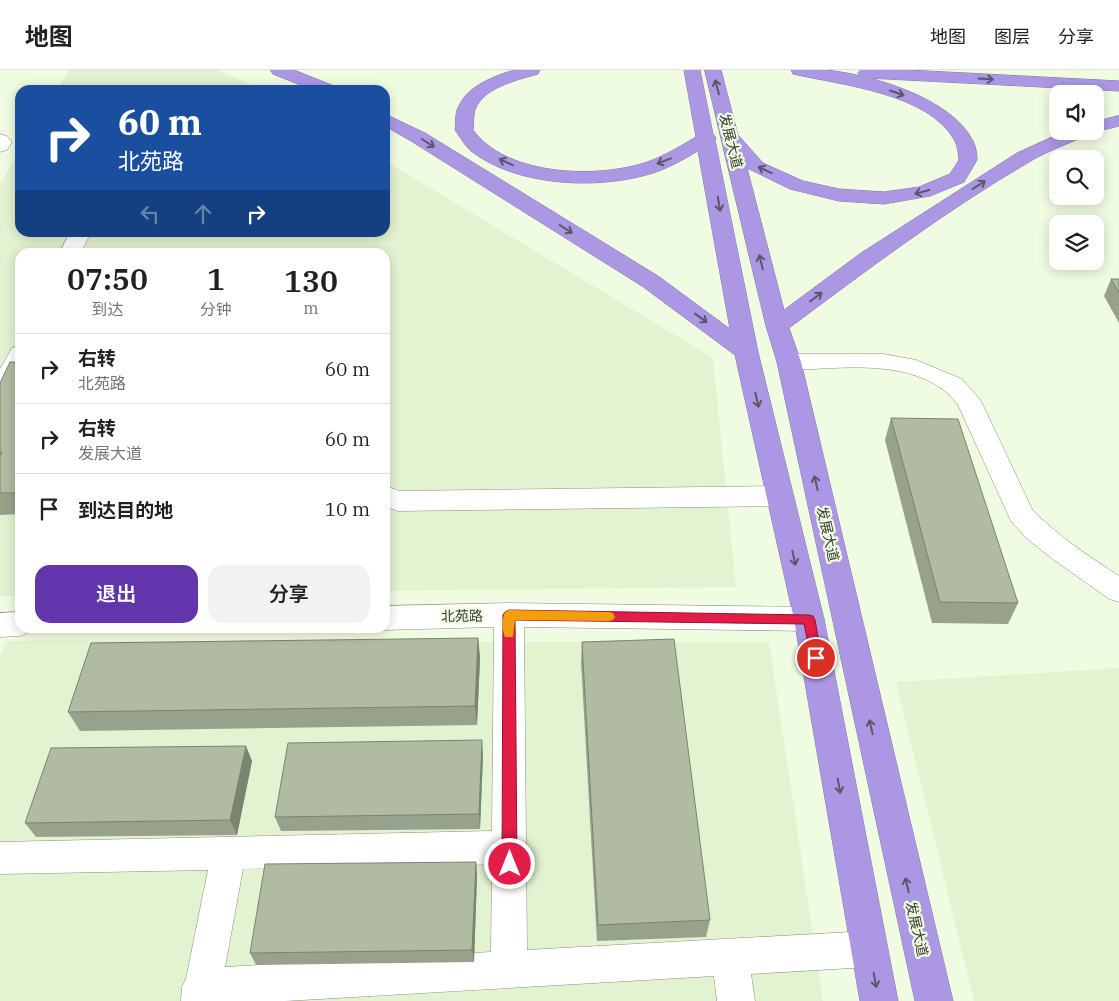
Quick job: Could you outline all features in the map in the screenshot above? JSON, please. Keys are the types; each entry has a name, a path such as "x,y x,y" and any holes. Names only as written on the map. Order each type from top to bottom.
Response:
{"highway":[{"path":"279,70 316,85"},
{"path":"532,70 504,79 479,92 466,111 464,130 478,148 506,164 539,173 594,178 638,171 677,156 707,138"},
{"name":"发展大道","path":"692,70 707,138 746,352 809,620 879,1001"},
{"name":"发展大道","path":"713,70 777,326 788,362 934,1001"},
{"path":"730,134 756,167 796,185 839,195 884,198 923,192 957,178 968,160 964,139 947,119 914,99 870,84 798,70"},
{"path":"798,70 1119,86"},
{"path":"1027,70 1119,75"},
{"path":"1104,125 1119,121"},
{"path":"390,122 418,137 650,281 746,352"},
{"path":"777,326 869,258 972,189 1024,156 1060,140"}],"street":[{"path":"0,140 3,142 0,146"},
{"path":"788,362 884,361 908,365 931,374 953,386 969,401 1021,514 1034,530 1119,591"},
{"path":"0,392 15,362"},
{"path":"390,498 398,501 780,496"},
{"path":"509,615 509,969"},
{"name":"北苑路","path":"390,618 509,615 809,620"},
{"path":"0,624 15,624"},
{"path":"0,858 510,847"},
{"path":"229,852 200,994 509,969 869,949"},
{"path":"730,957 736,1001"}],"shaded area":[{"path":"69,70 217,70 252,85 60,85"},
{"path":"15,159 15,237 390,237 390,164 713,358 736,587 390,591 390,248 15,248 15,596 0,596 0,184"},
{"path":"6,641 769,642 823,1001 0,1001 0,657"},
{"path":"1119,668 1119,1001 974,1001 896,682"}],"building":[{"path":"1111,279 1119,279 1119,293"},
{"path":"10,362 15,362 15,493 0,493 0,456 2,452 0,452 0,383"},
{"path":"891,418 958,419 1018,603 940,602"},
{"path":"478,638 475,706 68,712 91,643"},
{"path":"674,639 710,920 598,925 582,642"},
{"path":"482,740 479,814 275,817 288,743"},
{"path":"246,746 230,820 25,823 51,748"},
{"path":"476,862 472,950 250,953 265,864"}],"slow traffic":[{"path":"509,633 509,615 609,617"}],"route":[{"path":"510,864 509,615 809,620 816,658"}]}
